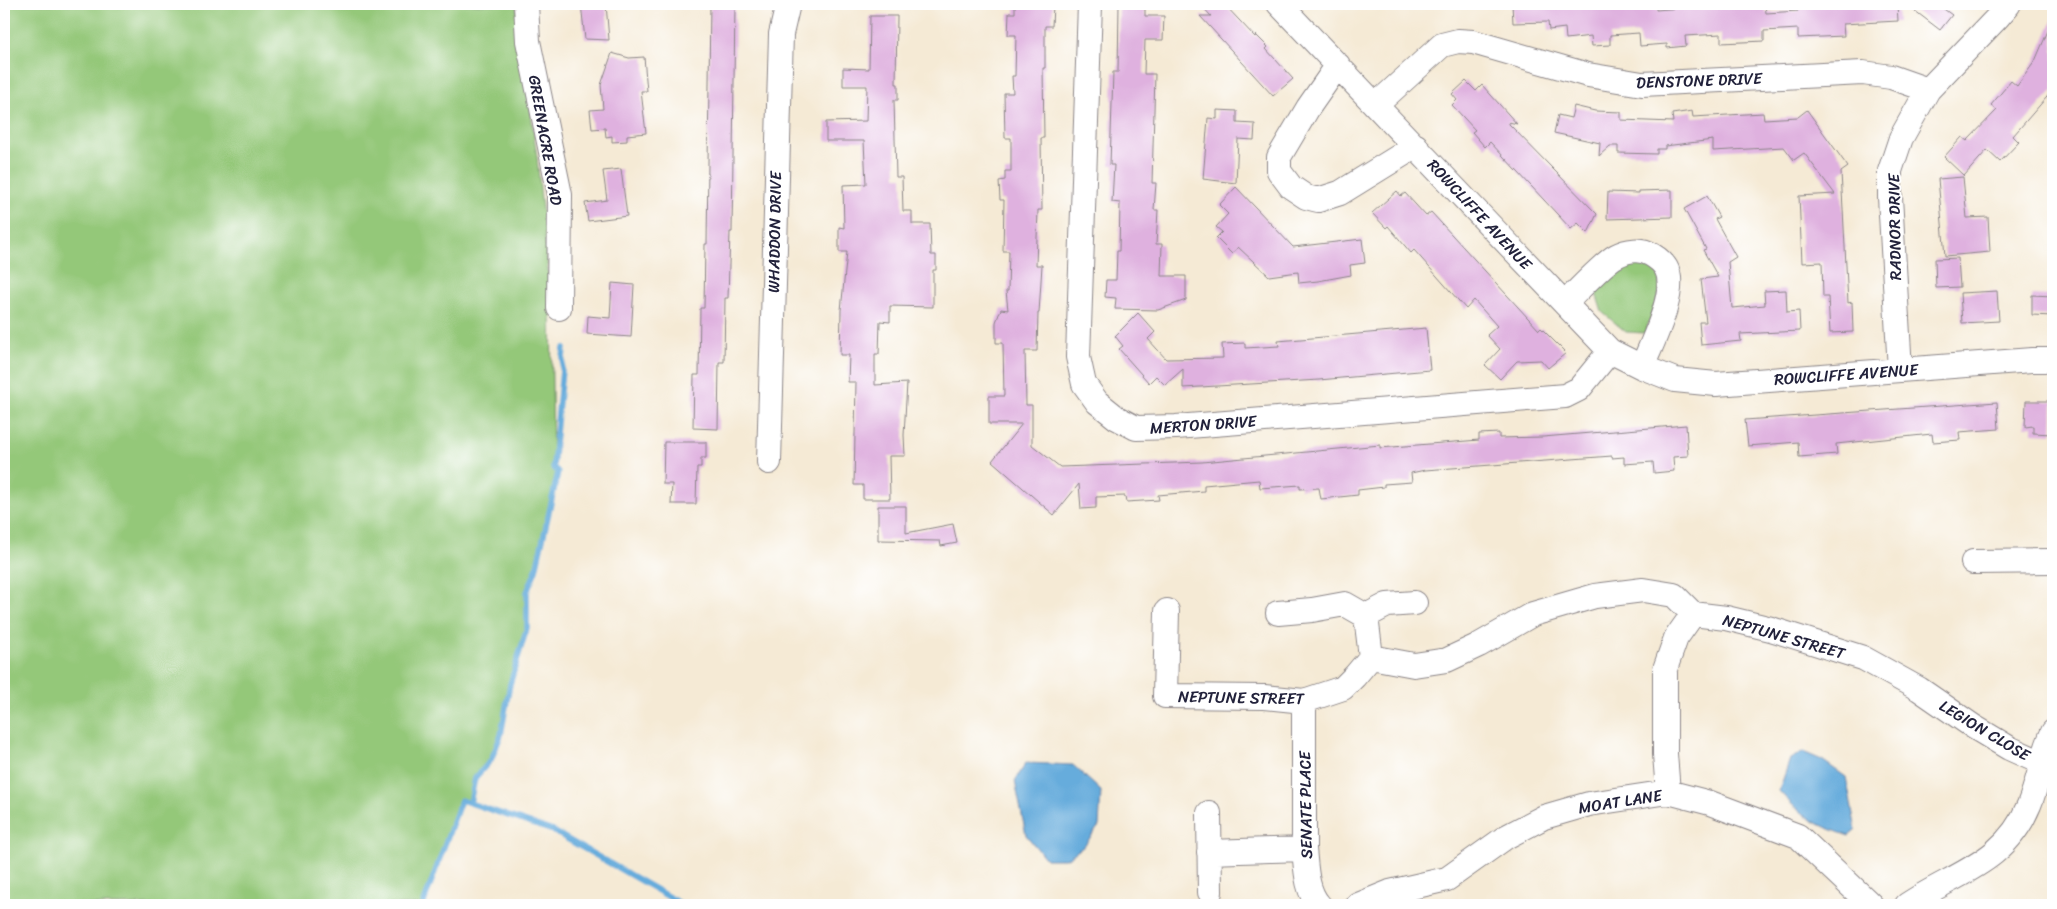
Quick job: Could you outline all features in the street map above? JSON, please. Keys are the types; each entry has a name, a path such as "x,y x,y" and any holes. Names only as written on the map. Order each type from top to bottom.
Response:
{"street":[{"name":"GREENACRE ROAD","path":"526,4 528,41 560,196 559,308"},
{"name":"WHADDON DRIVE","path":"769,462 781,34 788,4"},
{"name":"MERTON DRIVE","path":"1090,4 1078,357 1084,384 1098,402 1117,418 1136,428 1176,427 1565,396 1579,389 1610,351"},
{"name":"ROWCLIFFE AVENUE","path":"1280,4 1610,351 1642,367 1675,380 1716,384 2053,360"},
{"name":"RADNOR DRIVE","path":"1900,370 1890,171 1901,138 1928,90 2009,4"},
{"name":"DENSTONE DRIVE","path":"1376,105 1442,45 1458,41 1473,42 1588,75 1642,84 1863,73 1891,77 1928,90"},
{"name":"ROWCLIFFE AVENUE","path":"1338,65 1308,108 1279,157 1279,171 1291,187 1306,197 1318,200 1340,193 1416,146"},
{"path":"1565,303 1614,256 1639,250 1658,259 1667,268 1670,280 1669,290 1665,307 1642,367"},
{"path":"1973,562 2053,561"},
{"path":"1366,616 1371,657 1414,665 1447,660 1480,645 1533,614 1596,596 1643,590 1674,595 1694,614 1676,638 1665,669 1665,754 1668,792"},
{"path":"1366,616 1387,606 1415,603"},
{"path":"1278,612 1312,610 1345,604 1366,616"},
{"name":"NEPTUNE STREET","path":"1167,611 1165,696 1264,697 1304,701 1343,688 1356,676 1371,657"},
{"name":"NEPTUNE STREET","path":"1694,614 1726,618 1771,629 1863,658 1919,689"},
{"name":"LEGION CLOSE","path":"1919,689 1974,727 2009,748 2047,766"},
{"name":"SENATE PLACE","path":"1304,701 1304,848 1306,872 1313,898 1319,905"},
{"path":"1907,905 1926,892 1976,867 1999,850 2029,806 2047,766 2053,732"},
{"name":"MOAT LANE","path":"1358,905 1390,892 1446,879 1506,837 1544,817 1588,804 1668,792 1710,803 1798,836 1871,905"},
{"path":"1209,813 1210,892"},
{"path":"1209,852 1304,848"}],"green space":[{"path":"4,4 516,4 537,157 551,301 553,466 558,472 536,570 527,592 527,628 510,684 501,735 491,760 475,778 470,803 461,800 423,905 4,905"},
{"path":"1641,255 1659,271 1659,294 1645,333 1626,332 1602,312 1593,284 1615,266"}],"water":[{"path":"1803,752 1822,760 1846,777 1856,830 1849,836 1810,819 1779,791 1790,759"},
{"path":"1026,763 1073,765 1101,791 1099,826 1083,847 1066,859 1046,859 1026,835 1015,781"}],"building":[{"path":"581,4 606,4 609,40 585,39"},
{"path":"710,4 735,4 732,232 730,232 728,298 725,298 724,362 719,362 718,429 693,428 694,375 699,375 700,308 704,308 705,244 707,244"},
{"path":"1119,4 1145,4 1145,16 1164,16 1163,40 1145,40 1144,74 1155,74 1152,183 1156,183 1154,210 1158,210 1156,244 1162,244 1161,276 1186,276 1186,300 1158,310 1115,309 1116,298 1105,297 1106,280 1116,280 1117,251 1119,251 1120,203 1112,202 1114,165 1110,165 1113,72 1118,72"},
{"path":"1200,4 1224,4 1255,37 1256,35 1268,47 1266,49 1293,79 1273,96 1200,16 1211,16"},
{"path":"1512,4 1581,4 1581,7 1622,4 1622,8 1656,5 1656,10 1732,4 1765,4 1766,13 1798,11 1797,4 1897,4 1898,21 1843,24 1844,36 1798,38 1798,29 1764,31 1764,41 1721,43 1721,34 1685,36 1686,46 1667,48 1667,44 1640,46 1639,33 1610,35 1610,45 1592,46 1591,36 1566,39 1565,28 1549,30 1548,22 1513,23"},
{"path":"1906,4 1937,4 1952,15 1940,30"},
{"path":"1015,5 1053,5 1052,26 1045,26 1045,68 1043,68 1044,138 1041,138 1042,210 1038,210 1036,265 1042,265 1037,351 1025,351 1026,405 1032,405 1032,445 1060,467 1202,462 1380,445 1380,448 1479,440 1479,434 1499,433 1499,438 1543,437 1686,425 1688,456 1673,457 1674,471 1654,473 1653,462 1624,464 1624,457 1612,458 1612,456 1425,470 1411,473 1412,482 1384,484 1384,487 1358,490 1358,495 1321,499 1319,488 1300,489 1300,485 1260,488 1259,480 1204,485 1204,491 1158,495 1159,500 1126,502 1125,496 1096,497 1096,508 1081,509 1079,484 1054,515 992,461 1022,424 989,424 989,396 1004,396 1003,343 996,343 996,322 1001,309 1008,310 1006,291 1008,291 1009,251 1003,251 1004,200 1000,200 999,181 1005,180 1005,171 1011,171 1011,138 1005,138 1004,93 1013,93 1012,76 1015,76 1016,35 1008,35 1009,13 1015,13"},
{"path":"870,16 897,16 896,84 898,84 898,100 894,100 896,177 902,177 903,211 912,211 912,224 930,224 931,255 936,255 936,270 933,270 933,307 890,306 890,322 880,321 879,354 875,354 875,385 907,383 904,435 905,456 889,456 890,499 863,499 863,485 854,485 856,382 848,382 849,355 840,355 841,310 847,252 839,252 839,227 844,228 843,185 866,184 864,141 826,141 826,122 866,121 867,86 843,86 843,68 869,69"},
{"path":"2053,19 2053,90 2013,136 2019,142 2000,162 1987,150 1964,176 1944,157 1962,137 1967,141 1997,110 1991,105 2011,81 2017,86 2035,61"},
{"path":"612,53 629,58 644,57 647,91 641,91 646,133 627,135 627,141 612,142 612,136 606,137 605,128 592,129 590,110 603,109 601,85"},
{"path":"1466,81 1476,91 1482,85 1517,124 1509,122 1509,124 1597,214 1588,233 1578,223 1571,229 1490,142 1485,147 1472,132 1475,130 1452,105 1457,100 1452,94"},
{"path":"1574,106 1595,111 1621,112 1621,120 1673,122 1672,114 1692,111 1693,117 1763,113 1764,119 1798,117 1807,110 1848,167 1841,172 1848,303 1852,302 1853,332 1830,333 1828,297 1823,297 1822,262 1802,263 1799,196 1835,194 1804,153 1794,160 1784,147 1713,151 1713,140 1665,146 1665,149 1657,149 1657,154 1618,153 1618,146 1610,146 1599,156 1600,143 1554,133 1558,115 1571,118"},
{"path":"1217,110 1237,111 1237,123 1255,124 1254,140 1238,139 1236,183 1203,179 1208,118 1217,119"},
{"path":"621,169 627,216 588,221 585,203 607,200 603,171"},
{"path":"1963,177 1967,218 1988,217 1990,252 1945,256 1938,179"},
{"path":"1236,187 1293,247 1362,239 1365,263 1350,265 1351,275 1318,281 1299,283 1298,272 1269,276 1238,247 1232,254 1216,238 1222,232 1216,227 1228,214 1219,205"},
{"path":"1672,190 1672,217 1607,219 1608,192 1639,193 1639,191"},
{"path":"1397,191 1401,196 1405,193 1426,216 1431,212 1539,330 1541,328 1566,353 1548,368 1541,360 1517,361 1500,379 1485,365 1500,349 1487,335 1497,326 1474,300 1466,309 1414,250 1411,253 1388,226 1386,228 1372,213"},
{"path":"1707,196 1719,217 1715,219 1736,257 1728,262 1732,308 1765,305 1764,291 1786,290 1787,312 1799,311 1800,331 1740,334 1741,341 1701,345 1699,322 1706,322 1701,279 1718,277 1703,250 1706,249 1684,209"},
{"path":"1958,258 1960,287 1936,288 1935,259"},
{"path":"612,283 634,285 631,337 587,334 588,316 610,318"},
{"path":"1997,291 1999,321 1962,323 1960,293"},
{"path":"2032,295 2053,296 2053,316 2032,315"},
{"path":"1138,313 1155,332 1148,339 1166,359 1223,358 1222,344 1245,343 1245,348 1279,346 1278,341 1426,328 1430,370 1319,380 1183,388 1183,369 1165,385 1156,376 1149,383 1119,349 1123,346 1115,336"},
{"path":"2026,401 2053,401 2052,434 2033,433 2033,426 2025,427"},
{"path":"1997,402 1999,429 1959,432 1960,440 1933,442 1932,434 1836,444 1837,454 1799,457 1798,442 1748,446 1745,420"},
{"path":"664,442 706,442 706,458 701,458 701,467 697,467 696,504 671,504 672,484 663,484"},
{"path":"878,506 906,506 906,533 953,524 957,543 941,546 940,541 878,540"}],"waterway":[{"path":"470,803 475,778 491,760 501,735 510,684 527,628 527,592 536,570 558,472 553,467 564,348"},
{"path":"423,905 461,800 553,831 683,905"}]}
